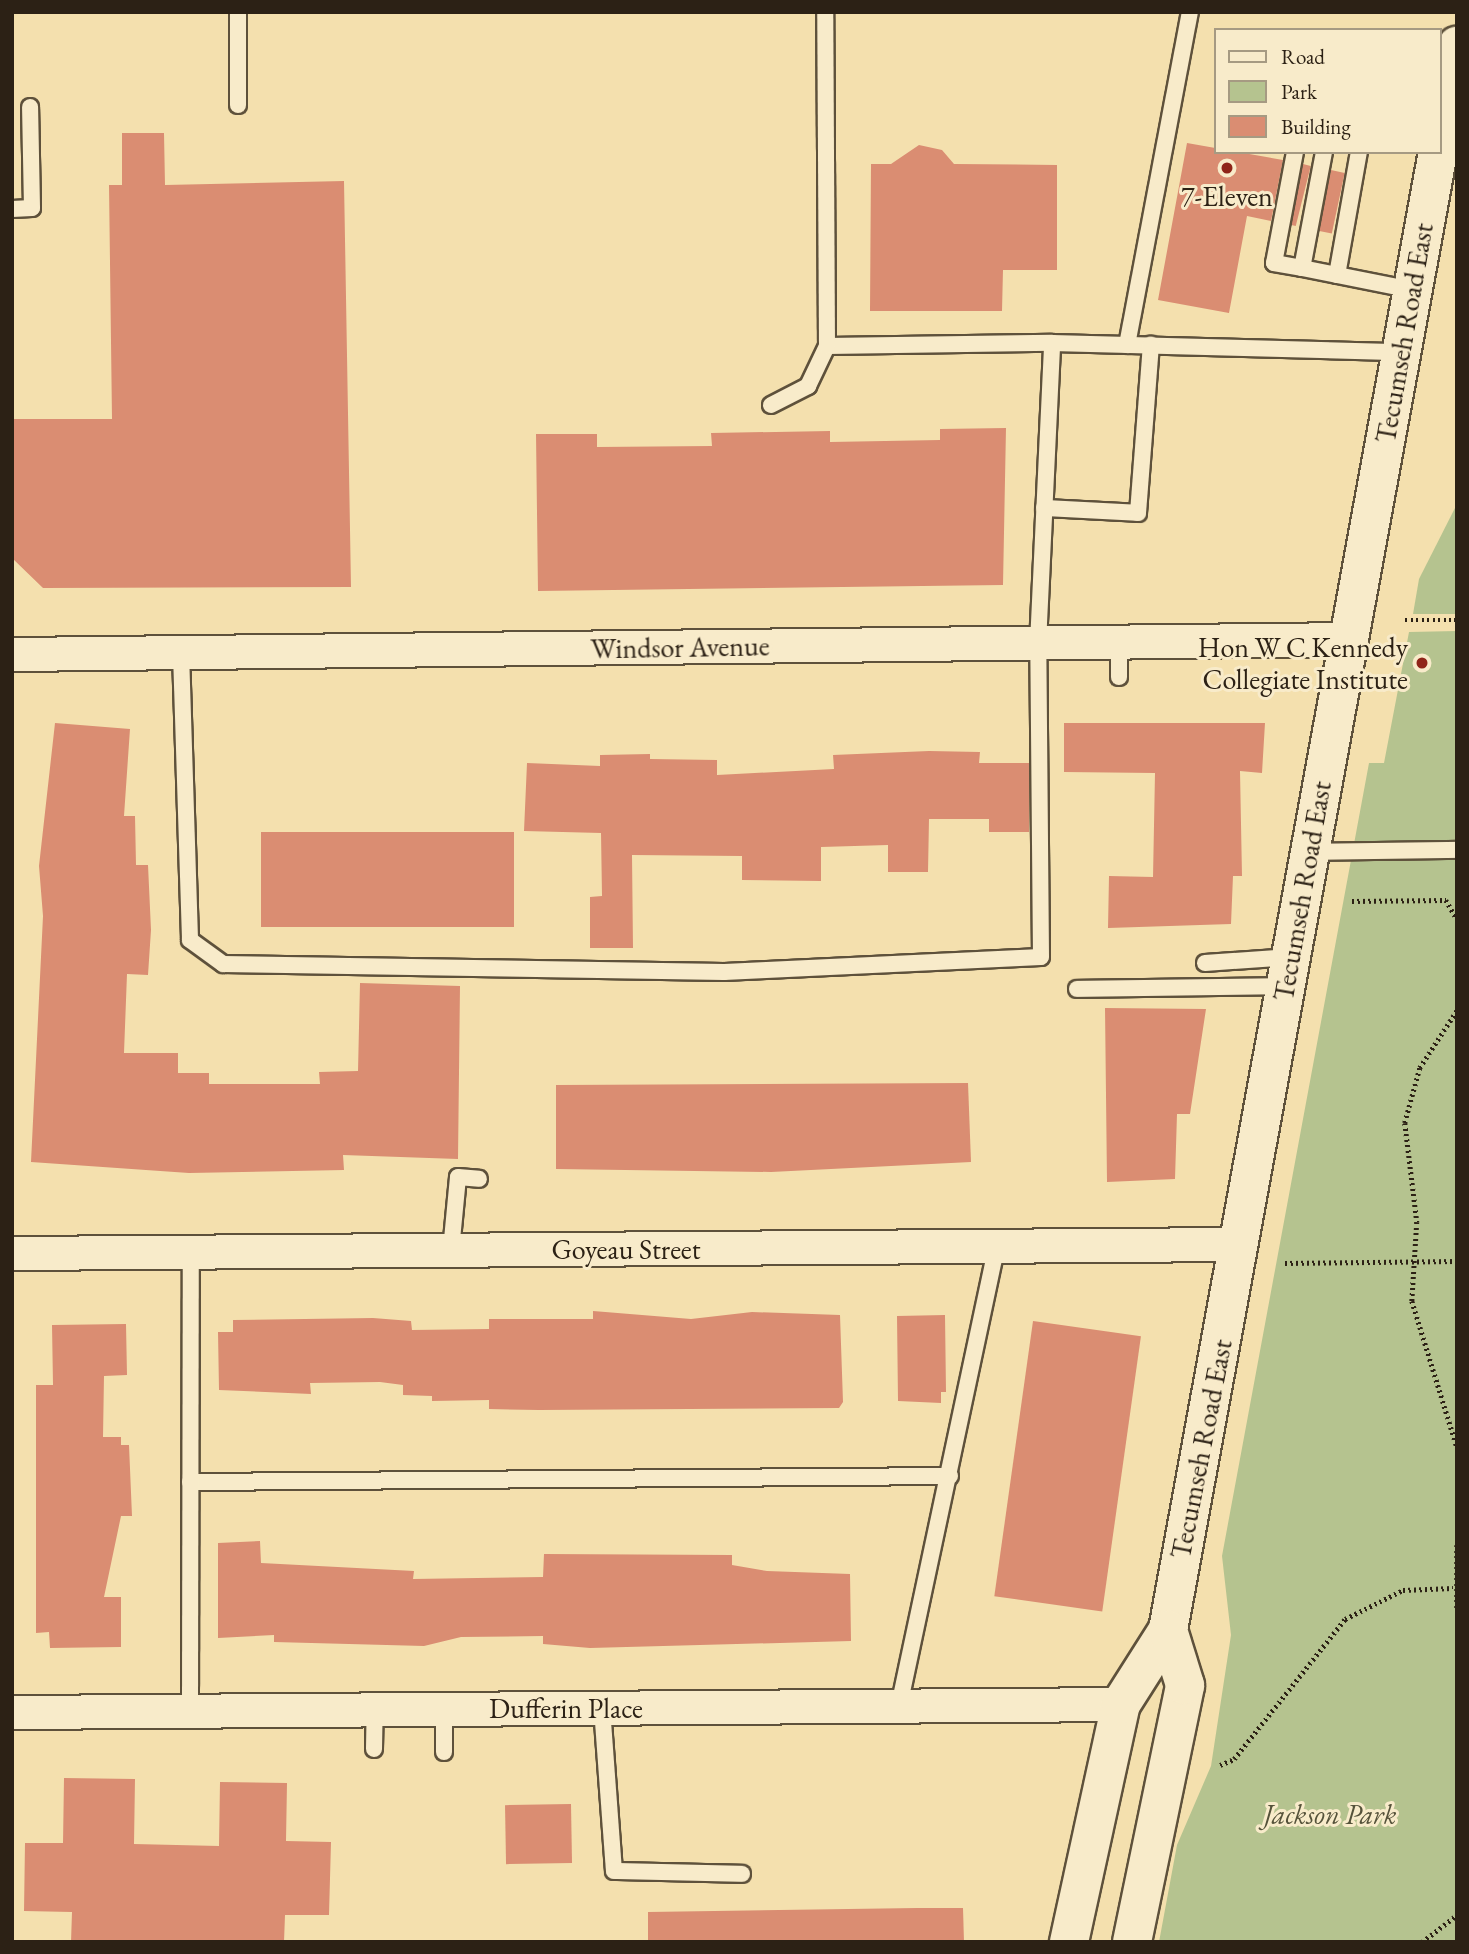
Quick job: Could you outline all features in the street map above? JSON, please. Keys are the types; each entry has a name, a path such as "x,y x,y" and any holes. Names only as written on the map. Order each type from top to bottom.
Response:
{"main road":[{"name":"Tecumseh Road East","path":"1441,130 1457,47"},
{"name":"Tecumseh Road East","path":"1069,1942 1121,1704 1168,1630 1436,154"},
{"name":"Tecumseh Road East","path":"1132,1942 1185,1685 1168,1630"}],"street":[{"name":"Windsor Avenue","path":"12,654 1347,639"},
{"name":"Goyeau Street","path":"12,1252 1239,1244"},
{"name":"Dufferin Place","path":"12,1712 1121,1704"}],"lane":[{"path":"238,12 238,104"},
{"path":"771,405 807,386 827,346 825,12"},
{"path":"1127,345 1190,12"},
{"path":"12,209 32,208 30,107"},
{"path":"1295,154 1273,262 1412,290"},
{"path":"1302,268 1324,154"},
{"path":"1337,275 1359,154"},
{"path":"827,346 1052,343 1401,352"},
{"path":"181,653 190,940 223,964 724,972 1041,957 1038,644 1052,343"},
{"path":"1044,508 1138,513 1152,345"},
{"path":"1119,643 1119,677"},
{"path":"1310,852 1457,850"},
{"path":"1205,963 1288,971"},
{"path":"1077,989 1288,971"},
{"path":"451,1250 458,1177 479,1178"},
{"path":"899,1706 998,1246"},
{"path":"190,1711 191,1251"},
{"path":"190,1482 950,1476"},
{"path":"603,1708 614,1871 742,1874"},
{"path":"444,1709 444,1752"},
{"path":"374,1749 375,1710"}],"path":[{"path":"1405,621 1457,620"},
{"path":"1352,901 1446,900 1457,919"},
{"path":"1457,1011 1420,1068 1405,1123 1418,1222 1412,1301 1457,1447"},
{"path":"1285,1263 1415,1259 1457,1261"},
{"path":"1457,1545 1453,1588 1457,1609"},
{"path":"1220,1765 1234,1759 1345,1619 1403,1590 1453,1588"},
{"path":"1422,1942 1457,1915"}],"green space":[{"path":"1457,504 1457,614 1413,614 1419,579"},
{"name":"Jackson Park","path":"1457,631 1457,1942 1159,1942 1177,1845 1211,1766 1231,1635 1222,1556 1369,763 1384,763 1409,632"}],"building":[{"path":"122,133 164,133 165,185 344,181 351,587 43,588 12,558 12,419 112,419 109,185 122,185"},
{"path":"1187,143 1214,148 1214,154 1249,154 1283,160 1271,221 1247,216 1229,313 1158,300"},
{"path":"919,145 942,150 954,164 1057,165 1057,270 1003,270 1002,311 870,311 871,164 891,164"},
{"path":"1303,164 1311,166 1296,226 1288,224"},
{"path":"1331,170 1345,173 1332,234 1318,231"},
{"path":"1006,428 1003,585 538,591 536,434 597,434 597,447 712,446 711,433 830,431 830,442 940,440 940,429"},
{"path":"55,723 130,729 124,816 135,816 136,865 148,865 151,930 148,975 127,974 124,1053 178,1053 178,1073 209,1073 209,1084 320,1084 319,1072 358,1071 360,983 460,986 458,1159 343,1155 344,1170 189,1173 31,1162 43,916 39,866"},
{"path":"1064,723 1265,723 1262,773 1240,771 1242,876 1233,876 1231,924 1108,928 1109,876 1153,877 1155,773 1064,772"},
{"path":"980,752 979,763 1029,763 1029,832 989,832 989,819 929,819 928,872 888,872 888,845 821,847 821,881 742,880 742,856 632,855 633,948 590,948 590,897 602,896 601,833 524,831 527,763 600,766 600,755 650,754 650,759 717,760 717,775 834,769 833,755"},
{"path":"261,832 514,832 514,927 261,927"},
{"path":"1105,1008 1206,1009 1190,1114 1177,1114 1175,1179 1107,1182"},
{"path":"968,1083 971,1162 771,1172 556,1169 556,1085"},
{"path":"593,1311 691,1319 752,1312 840,1315 843,1402 839,1408 539,1410 489,1409 489,1400 432,1401 432,1396 403,1395 403,1385 380,1382 310,1383 311,1394 219,1390 218,1332 233,1332 233,1320 373,1318 411,1321 412,1330 489,1329 489,1319 593,1319"},
{"path":"945,1315 946,1392 941,1392 941,1403 898,1401 897,1316"},
{"path":"1033,1321 1141,1336 1102,1611 994,1596"},
{"path":"126,1324 127,1375 104,1376 103,1437 121,1437 121,1445 129,1445 132,1516 121,1516 104,1597 121,1597 121,1647 50,1648 49,1632 36,1633 36,1385 53,1385 52,1325"},
{"path":"260,1541 261,1563 414,1571 413,1579 543,1577 544,1554 732,1555 732,1565 767,1571 850,1574 851,1641 590,1648 543,1644 543,1636 461,1637 424,1646 274,1642 274,1635 218,1638 218,1543"},
{"path":"64,1778 135,1779 134,1844 219,1846 220,1782 287,1783 286,1841 331,1842 329,1915 285,1915 284,1942 71,1942 72,1912 24,1911 25,1843 63,1843"},
{"path":"571,1804 572,1863 506,1864 505,1805"},
{"path":"963,1908 964,1942 648,1942 648,1912"}],"place":[{"name":"7-Eleven","path":"1227,168"},
{"name":"Hon W C Kennedy Collegiate Institute","path":"1422,663"}]}
